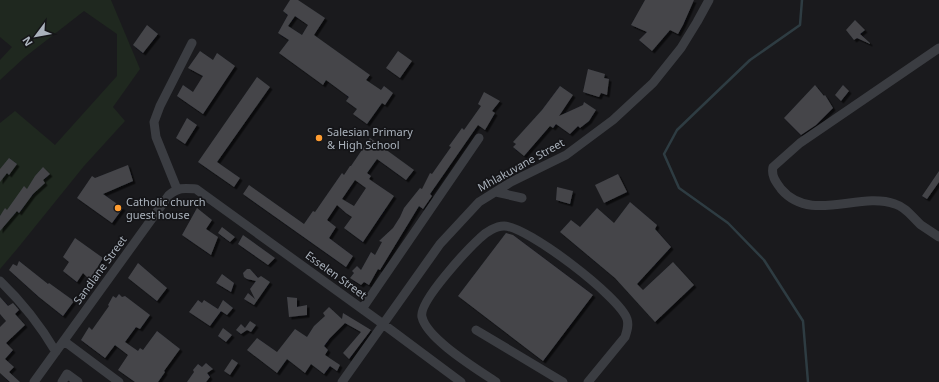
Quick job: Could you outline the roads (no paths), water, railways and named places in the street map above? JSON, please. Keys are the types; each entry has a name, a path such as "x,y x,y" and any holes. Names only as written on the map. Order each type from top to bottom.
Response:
{"street":[{"name":"Mhlakuvane Street","path":"342,382 440,244 479,202 511,182 566,155 613,120 653,83 681,48 709,0"},
{"path":"177,189 156,137 154,122 160,106 192,43"},
{"path":"939,48 800,143 773,167 772,173 776,183 787,196 804,205 834,205 880,200 896,204 908,211 921,225 939,237"},
{"path":"362,309 479,138"},
{"name":"Esselen Street","path":"177,189 196,189 461,382"},
{"name":"Sandlane Street","path":"34,382 169,195 177,189"},
{"path":"496,192 522,198"},
{"path":"496,382 434,336 426,326 421,316 423,306 432,292 464,254 481,237 493,229 503,226 514,227 536,239 595,283 621,308 628,324 625,337 588,382"},
{"path":"0,281 29,311 56,352"},
{"path":"476,330 563,382"},
{"path":"64,341 114,380"},
{"path":"62,382 68,374 78,382"}],"waterway":[{"path":"802,0 800,25 750,60 677,130 664,154 679,188 728,223 764,260 803,321 808,382"}],"place":[{"name":"Salesian Primary & High School","path":"319,138"},
{"name":"Catholic church guest house","path":"118,208"}]}
